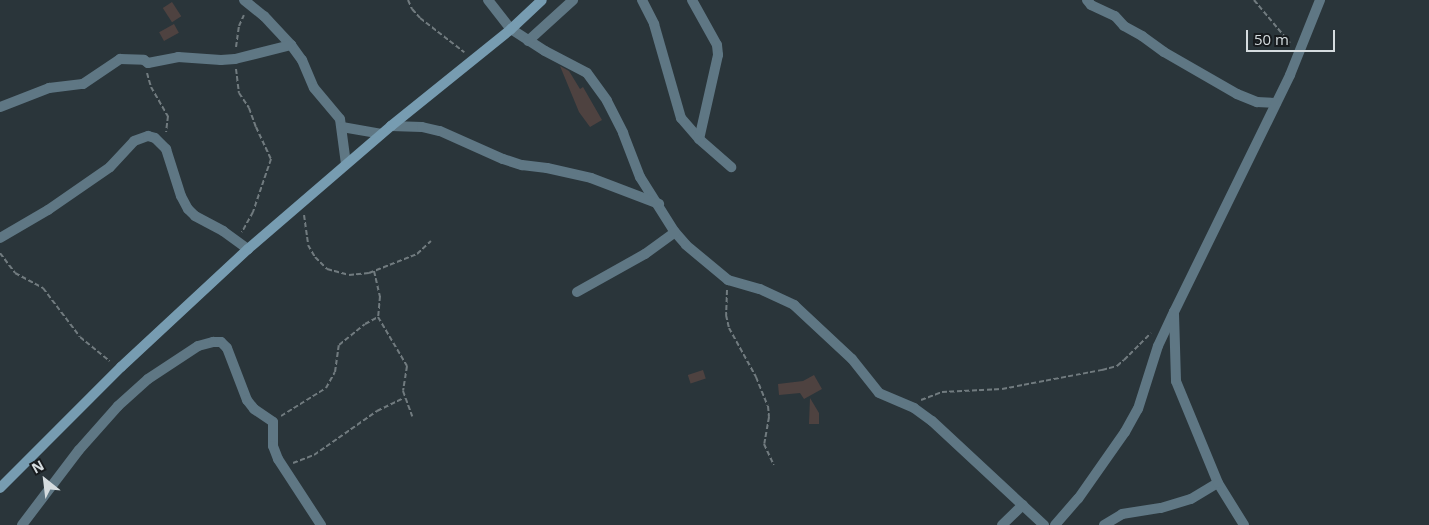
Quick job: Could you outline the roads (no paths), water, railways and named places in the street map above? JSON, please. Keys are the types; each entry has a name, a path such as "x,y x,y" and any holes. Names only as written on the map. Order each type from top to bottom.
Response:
{"main road":[{"path":"0,488 121,367 248,249 381,134 511,28 542,0"}],"street":[{"path":"488,0 511,28 528,40 587,72 607,101 623,133 640,177 659,204 675,232 706,263 728,280 760,289 790,302 852,359 879,393 907,406 932,421 1044,525"},
{"path":"528,40 573,0"},
{"path":"642,0 654,24 681,118 699,139 731,167"},
{"path":"692,0 717,45 718,56 699,139"},
{"path":"1087,0 1092,5 1115,16 1124,26 1164,52 1237,94 1257,102 1276,103"},
{"path":"1055,525 1078,499 1125,432 1138,409 1161,340 1276,103 1320,0"},
{"path":"246,2 291,44 302,60 314,88 333,108 340,119 346,164"},
{"path":"0,107 49,88 83,84 120,59 144,60 148,63 193,56 221,60 235,59 291,44"},
{"path":"391,126 422,127 440,131 503,159 522,165 583,176 659,204"},
{"path":"342,127 381,134"},
{"path":"0,238 48,210 110,167 134,141 148,136 155,138 162,145 170,160 183,202 188,209 195,216 248,249"},
{"path":"577,292 645,254 675,232"},
{"path":"1174,312 1176,381 1218,483 1244,525"},
{"path":"22,525 79,450 118,406 148,379 198,346 212,342 221,342 227,348 247,400 254,409 273,422 273,446 282,464 315,512 321,525"},
{"path":"1104,525 1122,514 1161,508 1191,499 1218,483"},
{"path":"1002,525 1023,504"},
{"path":"311,525 315,512"}]}
